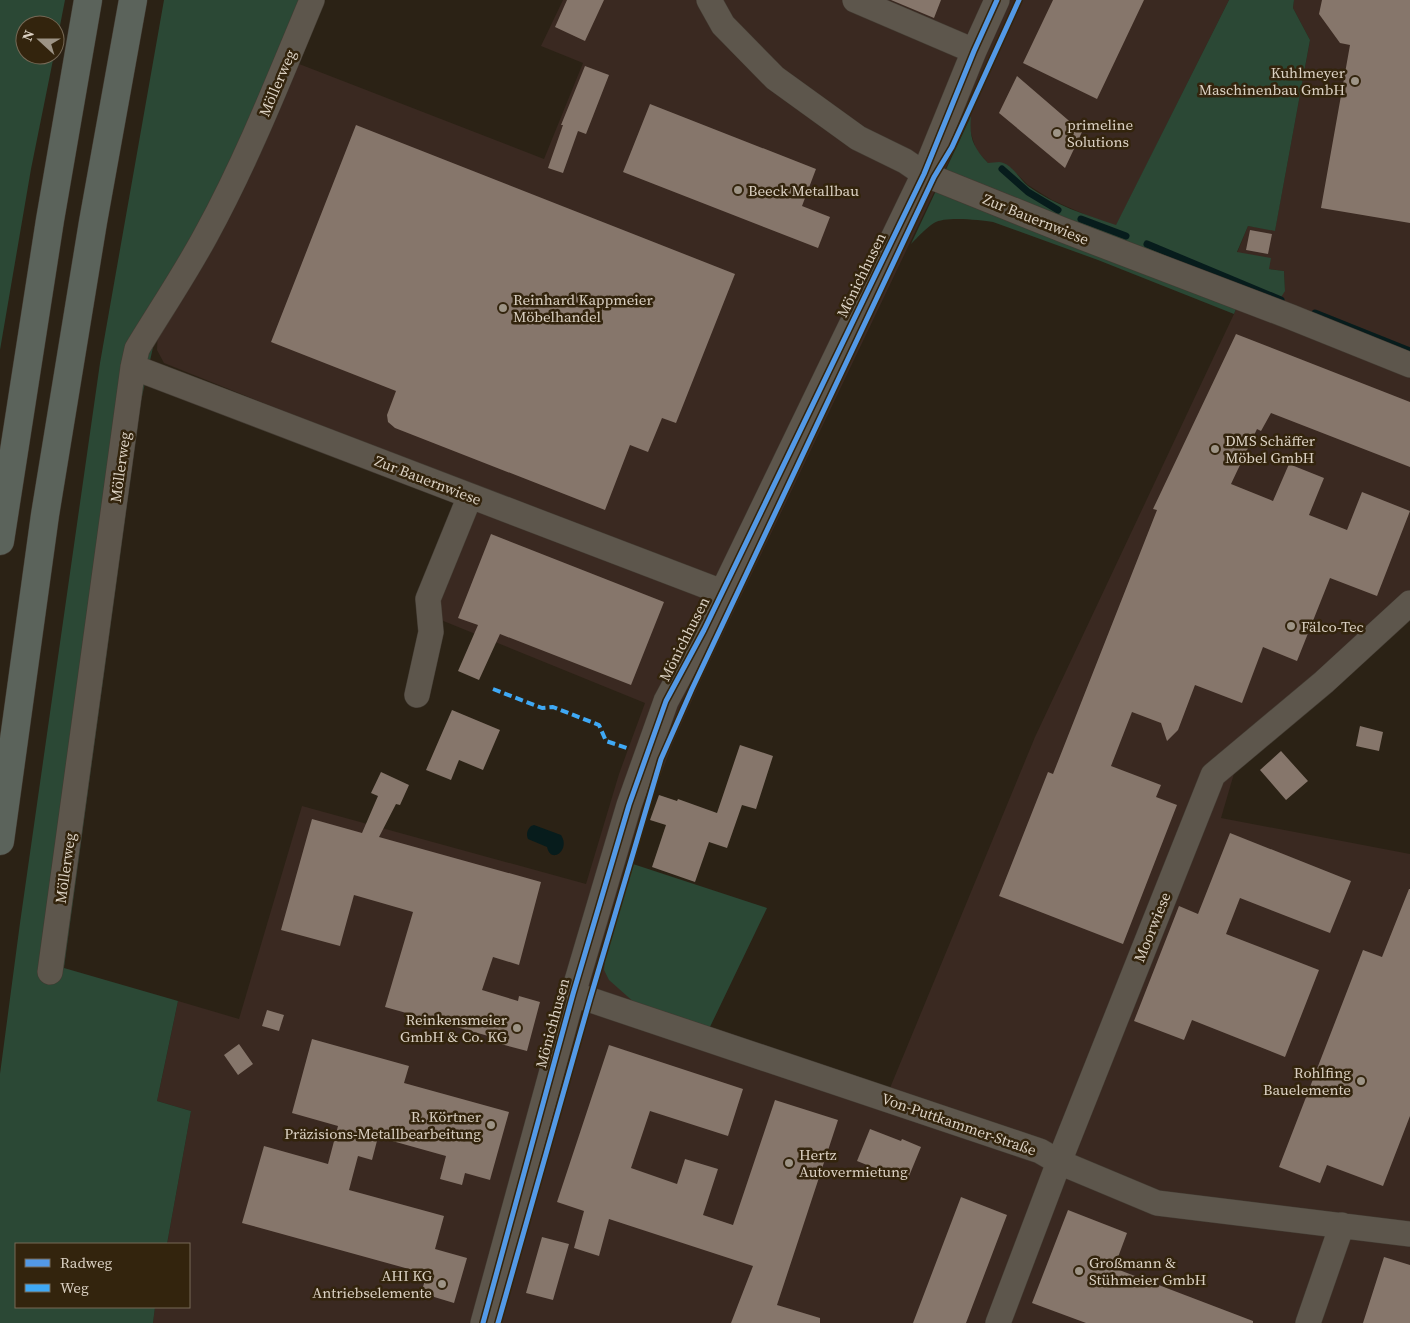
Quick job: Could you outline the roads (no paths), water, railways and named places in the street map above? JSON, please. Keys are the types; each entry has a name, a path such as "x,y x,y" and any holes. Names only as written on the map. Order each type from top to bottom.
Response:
{"highway":[{"path":"0,541 50,220 88,0"},
{"path":"0,841 45,515 93,222 133,0"}],"street":[{"name":"Möllerweg","path":"50,972 137,349 206,236 276,88 312,0"},
{"name":"Zur Bauernwiese","path":"709,0 723,25 775,78 858,138 924,174 1410,365"},
{"path":"855,0 974,51"},
{"name":"Mönichhusen","path":"483,1323 573,994 629,805 666,702 722,592 924,174 974,51 998,0"},
{"name":"Zur Bauernwiese","path":"133,367 722,592"},
{"path":"417,695 432,632 428,599 470,496"},
{"name":"Moorwiese","path":"998,1323 1059,1162 1213,775 1324,682 1410,603"},
{"name":"Von-Puttkammer-Straße","path":"573,994 1040,1151 1059,1162 1156,1203 1410,1234"},
{"path":"1308,1323 1342,1225"}],"water":[{"path":"534,825 561,835 564,846 559,853 552,855 547,847 528,839 528,831"}],"waterway":[{"path":"1002,169 1028,192 1058,210"},
{"path":"1081,219 1126,236"},
{"path":"1147,244 1281,300"},
{"path":"1315,313 1410,351"}],"place":[{"name":"Kuhlmeyer Maschinenbau GmbH","path":"1355,81"},
{"name":"primeline Solutions","path":"1057,133"},
{"name":"Beeck Metallbau","path":"738,190"},
{"name":"Reinhard Kappmeier Möbelhandel","path":"503,308"},
{"name":"DMS Schäffer Möbel GmbH","path":"1215,449"},
{"name":"Fälco-Tec","path":"1291,626"},
{"name":"Reinkensmeier GmbH & Co. KG","path":"517,1028"},
{"name":"Rohlfing Bauelemente","path":"1361,1081"},
{"name":"R. Körtner Präzisions-Metallbearbeitung","path":"491,1125"},
{"name":"Hertz Autovermietung","path":"789,1163"},
{"name":"Großmann & Stühmeier GmbH","path":"1079,1271"},
{"name":"AHI KG Antriebselemente","path":"442,1284"}]}
